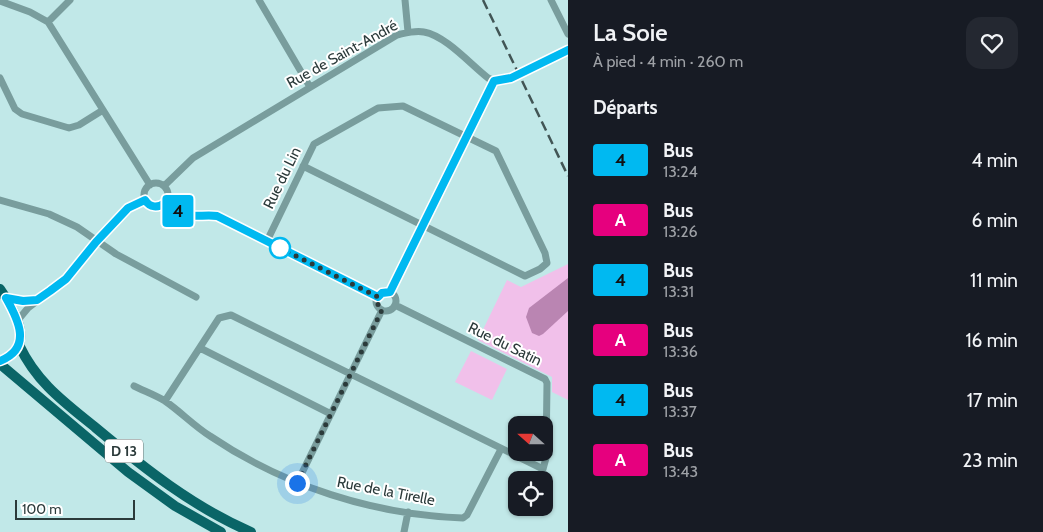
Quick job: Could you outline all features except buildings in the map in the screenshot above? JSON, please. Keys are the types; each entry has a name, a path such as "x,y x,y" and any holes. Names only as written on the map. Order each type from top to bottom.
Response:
{"main road":[{"path":"0,363 19,345 20,337 18,320 3,293"},
{"name":"D 13","path":"19,345 26,360 41,381 145,469 203,508 251,532"},
{"name":"D 13","path":"0,363 128,472 175,506 221,532"}],"street":[{"path":"48,22 70,0"},
{"path":"260,0 310,86"},
{"path":"404,0 408,32"},
{"path":"551,0 568,34"},
{"path":"0,1 30,12 48,22 150,185"},
{"name":"Rue de Saint-André","path":"164,186 193,158 393,37 408,32 424,32 434,35 446,42 494,81"},
{"path":"390,292 494,81 511,78 568,50"},
{"path":"0,78 16,110 22,114 68,128 79,125 103,110"},
{"name":"Rue du Lin","path":"267,241 314,144 378,108 404,106 496,151 545,254 547,263 540,269 525,276 423,226"},
{"path":"303,166 423,226"},
{"path":"157,183 164,186 167,192 165,203 154,207 147,203 145,200 145,190 150,185 157,183"},
{"path":"0,200 50,214 77,227 96,242 116,254 196,297"},
{"path":"18,320 37,300 66,279 96,242 128,208 145,200"},
{"path":"165,203 190,216 207,214 217,216 378,297"},
{"path":"390,292 396,299 395,305 391,310 382,310 378,306 378,297 382,293 390,292"},
{"path":"3,293 23,301 37,300"},
{"name":"Rue du Satin","path":"165,402 219,318 231,315 543,469 547,451 547,383 545,379 395,305"},
{"path":"297,483 382,310"},
{"path":"200,348 331,414"},
{"name":"Rue de la Tirelle","path":"134,386 165,402 210,436 261,466 297,483 343,499 408,512 463,518 467,515 500,449"},
{"path":"404,532 408,512"}],"shaded area":[{"path":"568,264 568,400 552,392 552,377 478,340 507,280 521,287"},
{"path":"568,278 568,311 543,334 539,336 532,333 526,317 529,308"},
{"path":"471,351 507,369 492,400 455,382"}],"railway":[{"path":"483,0 568,176"}],"bus line":[{"name":"4","path":"0,361 8,357 19,345 20,337 18,320 6,298 23,301 37,300 50,291 66,279 96,242 128,208 145,200 150,206 158,207 165,203 190,216 207,214 217,216 378,297 382,293 390,292 494,81 511,78 568,50"}],"route":[{"path":"280,248 378,297 377,303 382,310 297,483"}]}
